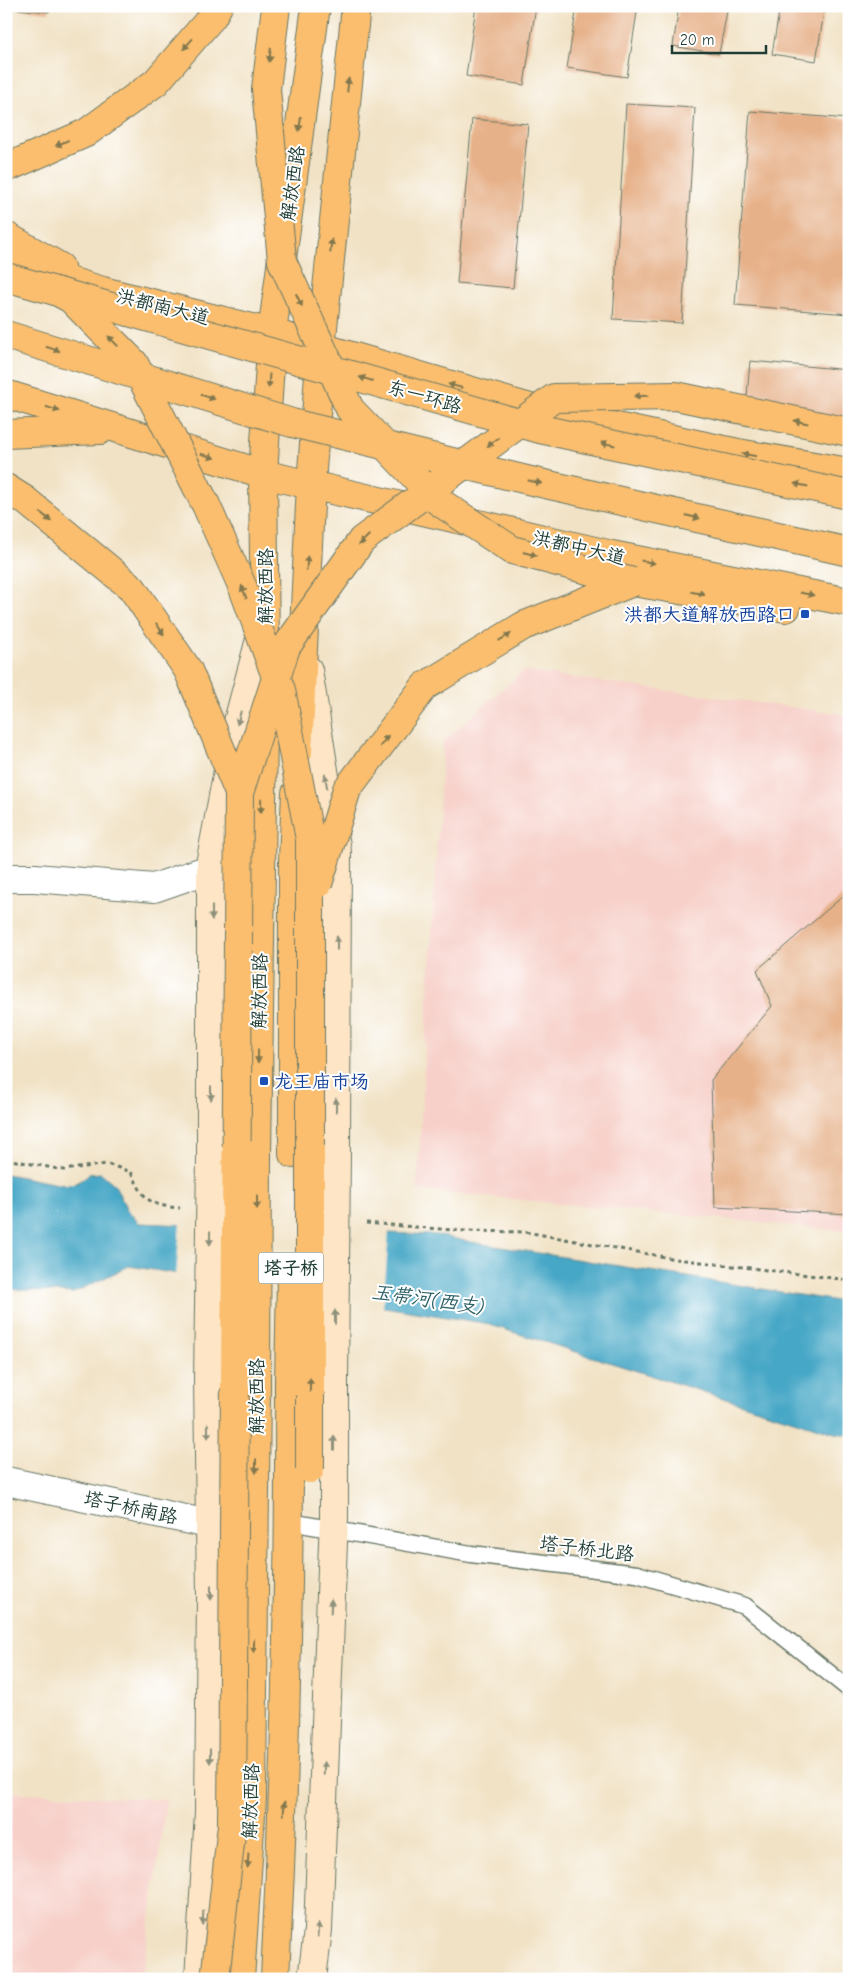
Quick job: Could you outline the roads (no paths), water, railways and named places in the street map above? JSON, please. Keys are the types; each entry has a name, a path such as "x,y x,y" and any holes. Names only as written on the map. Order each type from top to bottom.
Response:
{"main road":[{"path":"6,168 86,133 156,82 212,17 218,6"},
{"path":"276,6 266,89 282,261 350,409 438,501 512,550 633,582 849,619"},
{"name":"解放西路","path":"240,1979 252,1798 257,1154 265,620 264,474 272,333 316,6"},
{"name":"解放西路","path":"275,1979 297,1524 289,1383 293,1154 293,859 311,484 321,347 356,6"},
{"path":"6,236 103,291"},
{"name":"洪都南大道","path":"6,262 103,291 321,347"},
{"path":"6,266 71,299 134,363 206,505 243,588 280,690 310,839 310,1469 297,1524"},
{"name":"东一环路","path":"6,277 540,429 849,495"},
{"path":"6,335 292,423 527,480 849,552"},
{"path":"321,347 537,410 738,453 849,472"},
{"path":"6,394 264,474 311,484"},
{"path":"215,1979 232,1825 239,793 286,647 362,540 554,398 676,396 849,432"},
{"path":"6,434 118,429"},
{"name":"洪都中大道","path":"311,484 612,555 849,602"},
{"path":"6,488 25,500 132,588 188,670 239,793"},
{"path":"310,912 347,789 425,686 523,626 633,582"},
{"path":"199,1979 209,1812 210,1524 208,1382 211,1154 211,859 236,729 265,620"},
{"name":"塔子桥","path":"304,642 337,852 334,1530"},
{"path":"312,1979 318,1930 334,1530"}],"street":[{"path":"6,878 35,878 154,888 212,868"},
{"name":"塔子桥南路","path":"6,1480 255,1534"}],"lane":[{"name":"塔子桥北路","path":"297,1524 471,1554 637,1574 745,1606 849,1689"}],"water":[{"name":"玉带河(西支)","path":"101,1173 115,1185 127,1210 139,1223 436,1235 849,1303 849,1435 835,1433 484,1323 129,1266 73,1293 6,1289 6,1174 63,1185 77,1183 89,1174"}],"place":[{"name":"洪都大道解放西路口","path":"805,614"},
{"name":"龙王庙市场","path":"264,1081"}]}
